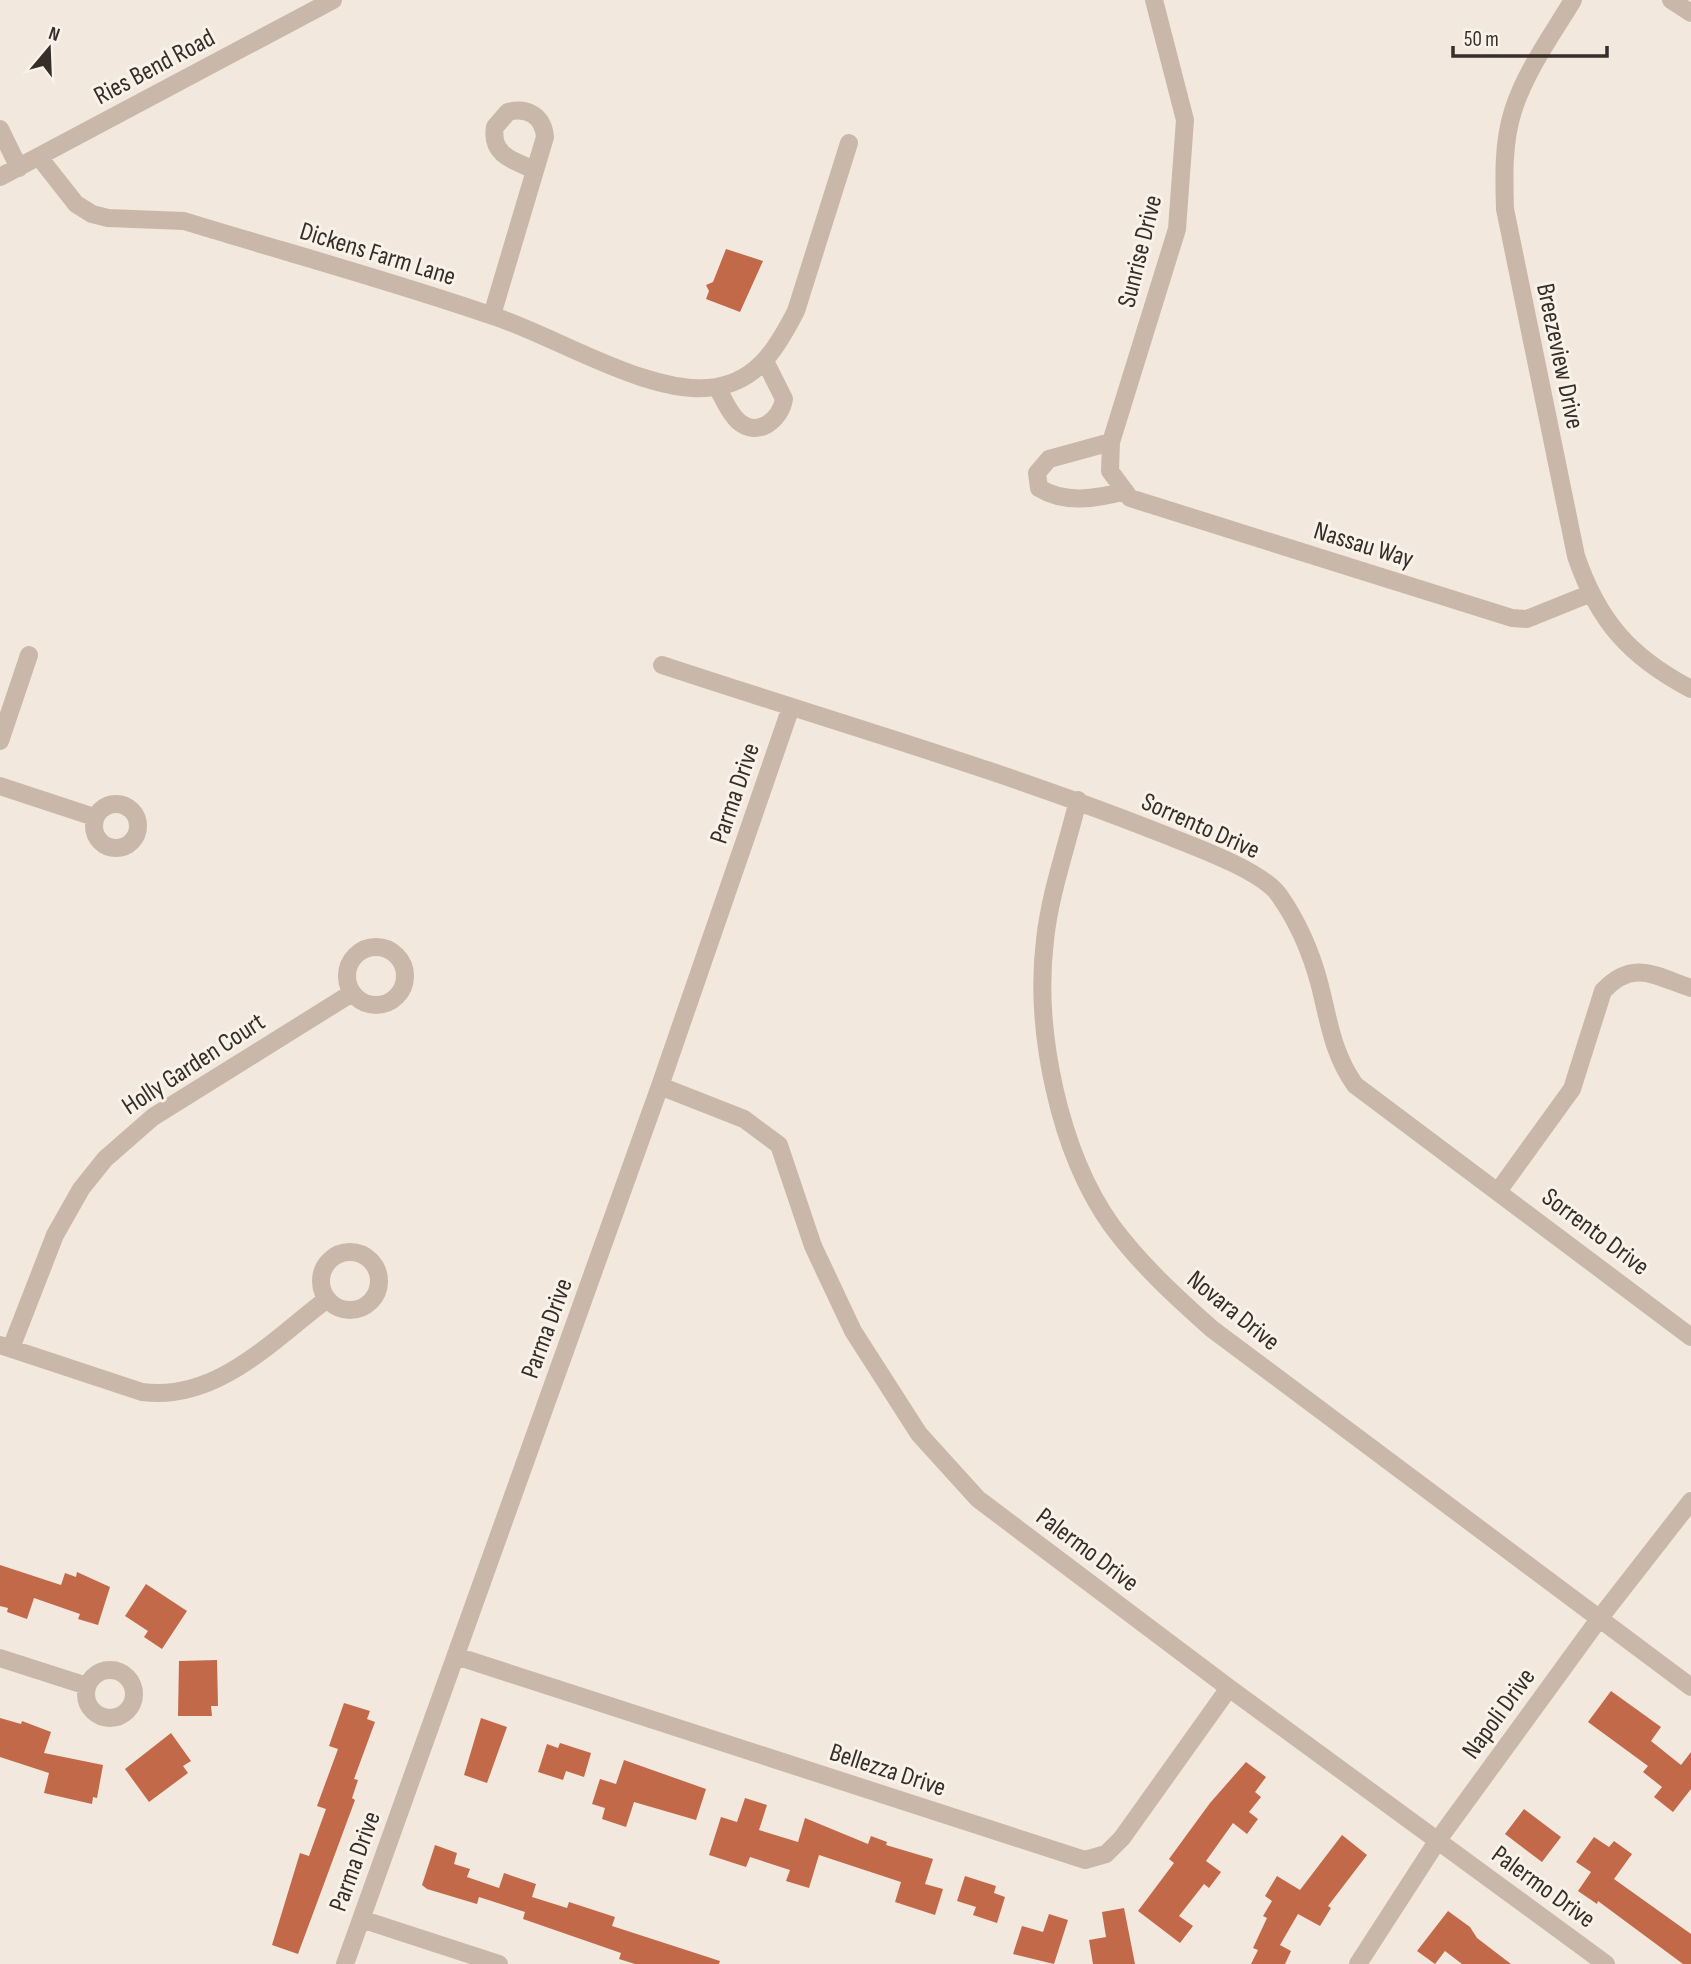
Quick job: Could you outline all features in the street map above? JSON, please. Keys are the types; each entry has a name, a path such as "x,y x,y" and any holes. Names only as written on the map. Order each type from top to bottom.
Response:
{"street":[{"name":"Ries Bend Road","path":"0,177 333,0"},
{"name":"Sunrise Drive","path":"1110,471 1111,442 1177,229 1181,201 1185,120 1154,0"},
{"name":"Breezeview Drive","path":"1573,0 1536,62 1513,110 1504,158 1505,209 1576,556 1589,594 1622,640 1647,662 1691,689"},
{"path":"1671,0 1691,13"},
{"path":"0,129 19,168"},
{"path":"717,387 737,420 743,424 762,427 778,417 783,399 766,363 796,311 849,143"},
{"name":"Dickens Farm Lane","path":"39,158 76,204 92,214 108,218 184,221 492,315 653,382 717,387 766,363"},
{"path":"492,315 535,170"},
{"path":"1111,442 1049,459 1037,473 1039,488 1054,498 1103,497 1125,491"},
{"name":"Nassau Way","path":"1110,471 1130,498 1512,618 1536,616 1589,594"},
{"path":"0,741 29,656"},
{"name":"Sorrento Drive","path":"662,665 1078,800 1234,864 1278,893 1311,956 1334,1049 1355,1085 1370,1099 1499,1190 1691,1337"},
{"name":"Parma Drive","path":"345,1964 660,1087 791,707"},
{"path":"0,786 94,817"},
{"name":"Novara Drive","path":"1078,800 1045,940 1044,1016 1055,1089 1065,1124 1093,1195 1112,1226 1159,1283 1212,1329 1691,1687"},
{"path":"1499,1190 1572,1088 1603,991 1615,979 1628,972 1643,972 1691,988"},
{"name":"Holly Garden Court","path":"6,1347 55,1235 81,1189 105,1159 153,1117 352,993"},
{"name":"Palermo Drive","path":"660,1087 744,1119 779,1145 813,1246 836,1299 888,1390 943,1464 978,1499 1229,1688 1606,1964"},
{"path":"6,1347 142,1392 163,1395 185,1392 209,1385 228,1375 327,1299"},
{"name":"Napoli Drive","path":"1358,1964 1438,1840 1599,1619 1691,1502"},
{"name":"Bellezza Drive","path":"456,1656 1085,1860 1106,1854 1122,1838 1229,1688"},
{"path":"0,1658 87,1686"},
{"path":"361,1919 499,1964"}],"building":[{"path":"726,249 763,261 740,312 706,299 709,291 706,285 713,282"},
{"path":"0,1565 61,1585 65,1573 76,1577 77,1572 110,1587 98,1625 78,1619 80,1614 34,1598 27,1619 7,1612 8,1608 0,1606"},
{"path":"146,1584 187,1611 162,1649 144,1637 148,1631 125,1616"},
{"path":"217,1660 218,1706 211,1706 212,1716 178,1716 179,1661"},
{"path":"1611,1691 1661,1727 1651,1741 1681,1765 1691,1752 1691,1789 1673,1812 1654,1797 1662,1787 1643,1772 1648,1766 1588,1722"},
{"path":"344,1703 370,1711 367,1719 375,1722 354,1779 358,1780 352,1798 355,1800 298,1954 272,1945 300,1853 309,1856 326,1809 317,1806 338,1749 329,1746"},
{"path":"0,1718 21,1724 22,1721 51,1732 44,1753 103,1765 97,1798 93,1797 92,1804 44,1793 49,1773 0,1757"},
{"path":"481,1718 507,1727 487,1783 464,1775"},
{"path":"171,1733 191,1761 183,1766 188,1773 149,1802 125,1769"},
{"path":"560,1743 591,1753 584,1777 566,1771 563,1780 538,1772 547,1744 558,1748"},
{"path":"624,1760 706,1789 696,1820 634,1802 626,1827 602,1819 605,1808 592,1804 600,1779 616,1784"},
{"path":"1246,1762 1266,1777 1255,1792 1261,1797 1249,1812 1258,1819 1247,1834 1233,1823 1206,1861 1221,1872 1209,1888 1204,1884 1179,1916 1193,1926 1180,1943 1138,1911 1174,1863 1169,1859 1210,1803"},
{"path":"745,1798 767,1805 759,1830 798,1842 805,1818 868,1844 871,1836 887,1842 886,1845 933,1859 925,1884 943,1889 935,1915 895,1902 901,1882 819,1855 809,1888 786,1881 790,1870 750,1857 746,1867 709,1855 721,1817 737,1822"},
{"path":"1524,1809 1561,1837 1542,1862 1505,1834"},
{"path":"1342,1835 1367,1855 1328,1906 1331,1908 1320,1926 1298,1914 1280,1945 1291,1951 1285,1964 1251,1964 1258,1950 1253,1948 1267,1918 1263,1916 1272,1901 1265,1896 1277,1876 1300,1890"},
{"path":"1594,1837 1609,1847 1614,1841 1632,1854 1614,1879 1691,1934 1691,1964 1683,1964 1598,1901 1597,1904 1578,1891 1591,1872 1576,1862"},
{"path":"435,1845 457,1853 454,1864 470,1869 467,1877 499,1888 504,1873 536,1884 532,1897 567,1908 569,1902 615,1917 612,1926 720,1961 719,1964 635,1964 619,1959 621,1953 523,1919 525,1912 479,1897 477,1904 427,1889 422,1885"},
{"path":"965,1876 996,1886 994,1893 1005,1897 997,1923 973,1915 976,1907 957,1901"},
{"path":"1124,1908 1135,1964 1093,1964 1089,1940 1106,1937 1102,1912"},
{"path":"1448,1911 1511,1964 1462,1964 1445,1951 1435,1964 1417,1951"},
{"path":"1049,1914 1068,1920 1054,1964 1013,1954 1022,1926 1043,1932"}]}
